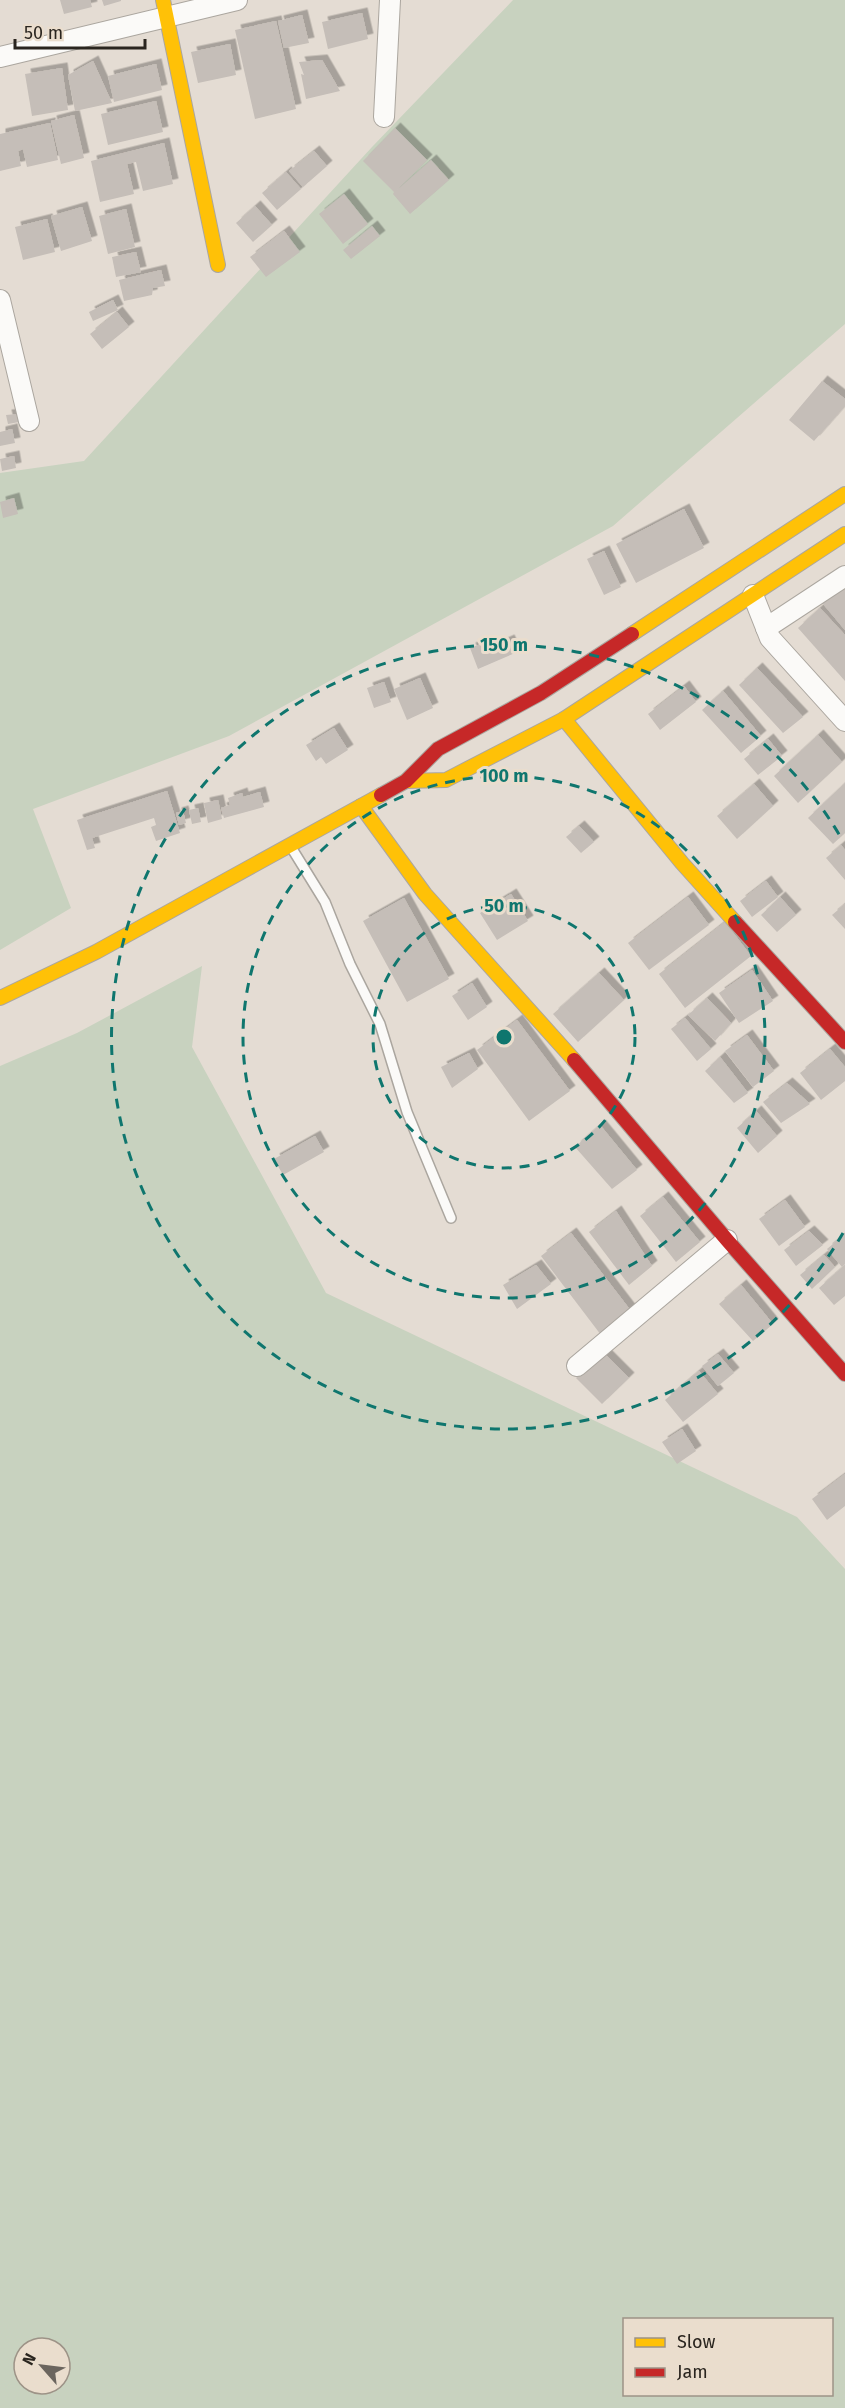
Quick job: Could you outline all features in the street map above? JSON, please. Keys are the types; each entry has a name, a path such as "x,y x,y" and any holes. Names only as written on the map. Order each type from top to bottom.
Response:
{"street":[{"path":"0,57 165,9 237,0"},
{"path":"384,117 390,0"},
{"path":"165,9 218,265"},
{"path":"0,300 29,421"},
{"path":"0,998 96,952 406,781 438,749 541,693 845,494"},
{"path":"406,781 446,780 564,719 845,534"},
{"path":"766,628 845,576"},
{"path":"753,595 770,638 845,721"},
{"path":"564,719 682,862 845,1042"},
{"path":"361,806 425,894 567,1053 845,1374"},
{"path":"578,1366 727,1240"}],"lane":[{"path":"290,845 325,902 350,964 380,1024 407,1112 451,1218"}],"green space":[{"path":"513,0 845,0 845,324 613,526 229,736 33,809 71,908 0,950 0,473 84,461 372,147"},
{"path":"202,966 192,1047 326,1293 797,1517 845,1569 845,2408 0,2408 0,1066 77,1033"}],"building":[{"path":"60,0 90,0 92,7 64,14"},
{"path":"102,0 121,0 121,1 104,6"},
{"path":"362,13 368,39 328,49 322,22"},
{"path":"302,15 309,43 284,48 278,21"},
{"path":"276,21 296,109 255,119 235,30"},
{"path":"230,44 236,75 198,83 191,52"},
{"path":"322,60 340,91 306,99 301,74 304,75 299,62"},
{"path":"93,61 112,103 75,111 68,75"},
{"path":"156,64 162,90 114,102 108,76"},
{"path":"62,68 68,110 32,116 25,74"},
{"path":"156,101 163,132 108,145 101,114"},
{"path":"74,115 84,158 61,164 51,121"},
{"path":"50,123 58,160 27,167 23,149 18,151 21,166 0,171 0,134"},
{"path":"395,128 427,160 397,190 431,160 449,180 410,214 393,194 394,192 363,161"},
{"path":"164,143 173,184 143,191 136,162 127,164 134,194 100,202 91,161"},
{"path":"314,151 327,166 303,187 289,171"},
{"path":"286,172 301,189 277,210 262,193"},
{"path":"344,194 368,224 343,244 319,214"},
{"path":"255,206 272,225 253,242 236,223"},
{"path":"82,207 92,241 61,251 51,216"},
{"path":"126,209 135,247 108,254 99,216"},
{"path":"47,219 55,252 23,260 15,227"},
{"path":"372,226 380,236 351,259 343,250"},
{"path":"284,231 300,252 266,277 250,257"},
{"path":"136,252 141,272 116,277 112,257"},
{"path":"161,270 165,286 153,288 152,295 124,301 119,280"},
{"path":"113,300 118,310 93,321 89,312"},
{"path":"117,312 129,327 102,349 90,334"},
{"path":"822,381 845,399 845,406 814,441 789,420"},
{"path":"17,414 19,422 8,424 6,415"},
{"path":"12,429 15,443 0,446 0,432"},
{"path":"14,456 16,468 2,471 0,459"},
{"path":"14,498 18,514 3,518 0,502"},
{"path":"684,509 704,548 636,583 616,544"},
{"path":"604,551 621,587 604,595 587,559"},
{"path":"845,578 845,630 819,599"},
{"path":"820,608 845,635 845,681 798,628"},
{"path":"509,640 515,653 478,669 470,648 481,644 484,651"},
{"path":"757,668 803,717 783,733 739,685"},
{"path":"420,678 433,708 407,720 394,689"},
{"path":"384,682 391,702 374,708 367,688"},
{"path":"684,686 696,702 660,730 648,714"},
{"path":"723,691 761,736 741,753 702,710"},
{"path":"334,728 348,750 326,764 321,757 316,761 306,745"},
{"path":"818,735 842,762 798,803 774,776"},
{"path":"768,739 782,756 758,775 744,759"},
{"path":"845,783 845,833 833,844 808,818"},
{"path":"754,784 773,806 737,839 717,816"},
{"path":"167,791 180,833 156,841 151,827 156,825 154,818 92,838 95,848 87,850 77,820"},
{"path":"260,792 264,807 224,818 221,808 230,805 228,798 242,793 243,797"},
{"path":"218,800 222,819 208,823 204,803"},
{"path":"198,808 201,822 192,824 189,810"},
{"path":"183,811 186,823 179,825 176,813"},
{"path":"579,826 594,842 581,853 566,837"},
{"path":"841,845 845,850 845,880 826,858"},
{"path":"766,881 778,897 752,917 740,901"},
{"path":"511,894 528,921 497,940 480,913"},
{"path":"688,897 709,925 649,970 628,943"},
{"path":"780,897 796,915 777,932 761,915"},
{"path":"404,898 449,979 407,1002 363,921"},
{"path":"845,904 845,929 832,915"},
{"path":"725,922 751,956 685,1008 659,974"},
{"path":"752,970 773,1001 739,1023 719,993"},
{"path":"599,973 624,1000 578,1042 553,1014"},
{"path":"472,983 487,1007 468,1020 452,996"},
{"path":"707,998 731,1023 715,1041 688,1015"},
{"path":"685,1018 711,1049 697,1061 671,1029"},
{"path":"517,1020 570,1091 529,1121 477,1050"},
{"path":"747,1035 774,1071 753,1087 725,1051"},
{"path":"830,1049 845,1067 845,1081 821,1100 800,1073"},
{"path":"469,1053 478,1069 452,1088 441,1067"},
{"path":"720,1057 748,1093 734,1103 705,1071"},
{"path":"787,1083 810,1104 781,1123 763,1102"},
{"path":"756,1111 777,1136 758,1153 737,1128"},
{"path":"600,1125 637,1170 612,1189 575,1147"},
{"path":"315,1136 324,1152 283,1175 274,1159"},
{"path":"663,1197 700,1242 676,1262 640,1216"},
{"path":"785,1200 805,1227 779,1246 759,1219"},
{"path":"616,1211 652,1266 629,1285 589,1232"},
{"path":"809,1231 823,1245 796,1266 784,1250"},
{"path":"571,1233 631,1311 601,1335 541,1256"},
{"path":"845,1234 845,1264 842,1267 827,1249"},
{"path":"824,1255 835,1267 812,1289 800,1275"},
{"path":"536,1265 551,1284 517,1309 503,1285"},
{"path":"845,1265 845,1296 834,1305 819,1288"},
{"path":"741,1285 773,1324 753,1341 719,1304"},
{"path":"603,1352 629,1378 602,1404 576,1378"},
{"path":"718,1354 734,1373 718,1386 702,1366"},
{"path":"699,1371 718,1394 683,1422 665,1400"},
{"path":"682,1429 696,1451 677,1464 662,1442"},
{"path":"845,1474 845,1506 827,1520 812,1499"}],"traffic: slow":[{"path":"163,0 218,265"},
{"path":"632,634 845,494"},
{"path":"406,781 446,780 564,719 845,534"},
{"path":"564,719 682,863 735,922"},
{"path":"0,998 96,952 381,795"},
{"path":"361,806 425,894 574,1060"}],"traffic: jam":[{"path":"381,795 406,781 438,749 541,693 632,634"},
{"path":"735,922 845,1042"},
{"path":"574,1060 845,1374"}]}
